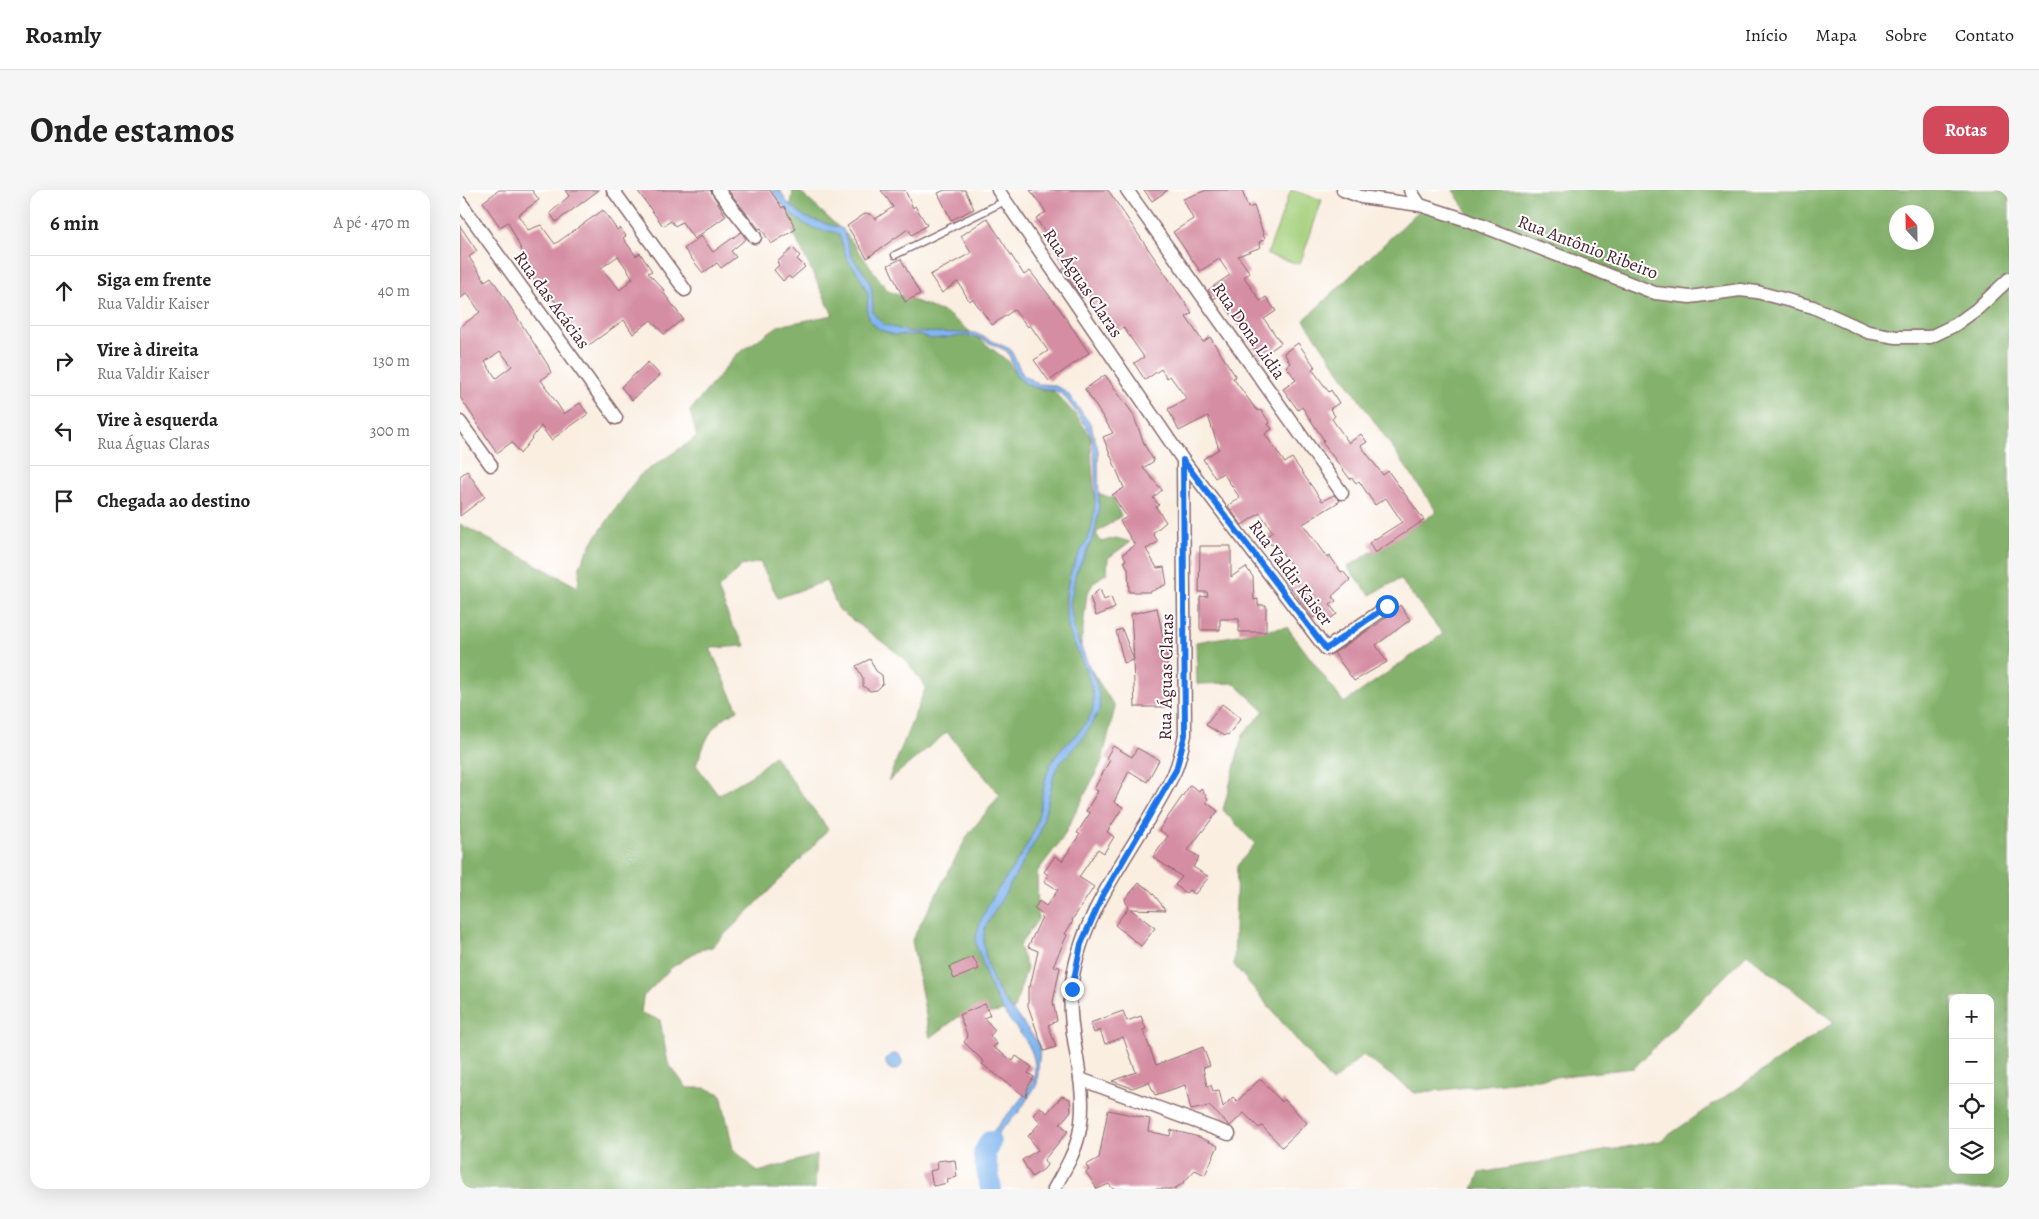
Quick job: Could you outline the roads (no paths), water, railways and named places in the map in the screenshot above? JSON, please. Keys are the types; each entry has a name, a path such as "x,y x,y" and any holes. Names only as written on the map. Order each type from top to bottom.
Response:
{"street":[{"path":"613,190 686,290"},
{"path":"718,190 755,237"},
{"name":"Rua Águas Claras","path":"998,190 1183,460 1185,735 1176,770 1102,897 1081,944 1072,989 1072,1023 1080,1078 1082,1114 1075,1149 1054,1189"},
{"name":"Rua Dona Lidia","path":"1127,190 1342,493"},
{"name":"Rua Antônio Ribeiro","path":"1343,190 1361,197 1420,205 1467,220 1655,293 1690,297 1740,290 1757,292 1813,307 1868,332 1896,337 1930,337 1954,325 1977,309 2009,279"},
{"path":"1410,190 1420,205"},
{"name":"Rua das Acácias","path":"460,202 616,418"},
{"path":"460,422 491,465"},
{"name":"Rua Valdir Kaiser","path":"1183,460 1326,649 1387,606"},
{"path":"1080,1078 1229,1134"},
{"path":"1061,1176 1067,1189"}],"lane":[{"path":"895,255 1005,201"}],"water":[{"path":"772,190 780,190 786,201 805,217 843,229 852,257 868,278 872,289 873,313 883,324 909,332 975,333 1010,349 1023,375 1039,384 1053,385 1068,394 1091,425 1098,450 1099,512 1094,536 1076,573 1070,605 1075,633 1097,685 1100,700 1099,711 1083,738 1061,762 1055,772 1040,833 985,928 984,948 992,978 1007,1004 1029,1030 1040,1047 1037,1084 1019,1112 999,1132 988,1153 989,1172 983,1169 985,1146 990,1136 1031,1084 1034,1078 1035,1067 1034,1058 1026,1041 1008,1018 993,992 977,948 976,939 979,925 993,896 1021,855 1035,827 1044,783 1050,766 1058,753 1087,722 1093,706 1090,684 1071,637 1066,610 1069,578 1078,555 1090,533 1094,512 1095,484 1092,443 1085,425 1063,395 1055,391 1036,388 1026,384 1015,373 1007,351 977,337 963,336 931,339 921,335 893,335 879,329 871,322 867,313 868,294 859,275 847,259 839,235 834,232 813,228 799,220 786,209"},
{"path":"894,1054 902,1062 894,1070 886,1062"}],"waterway":[{"path":"990,1142 984,1154 991,1189"}]}
